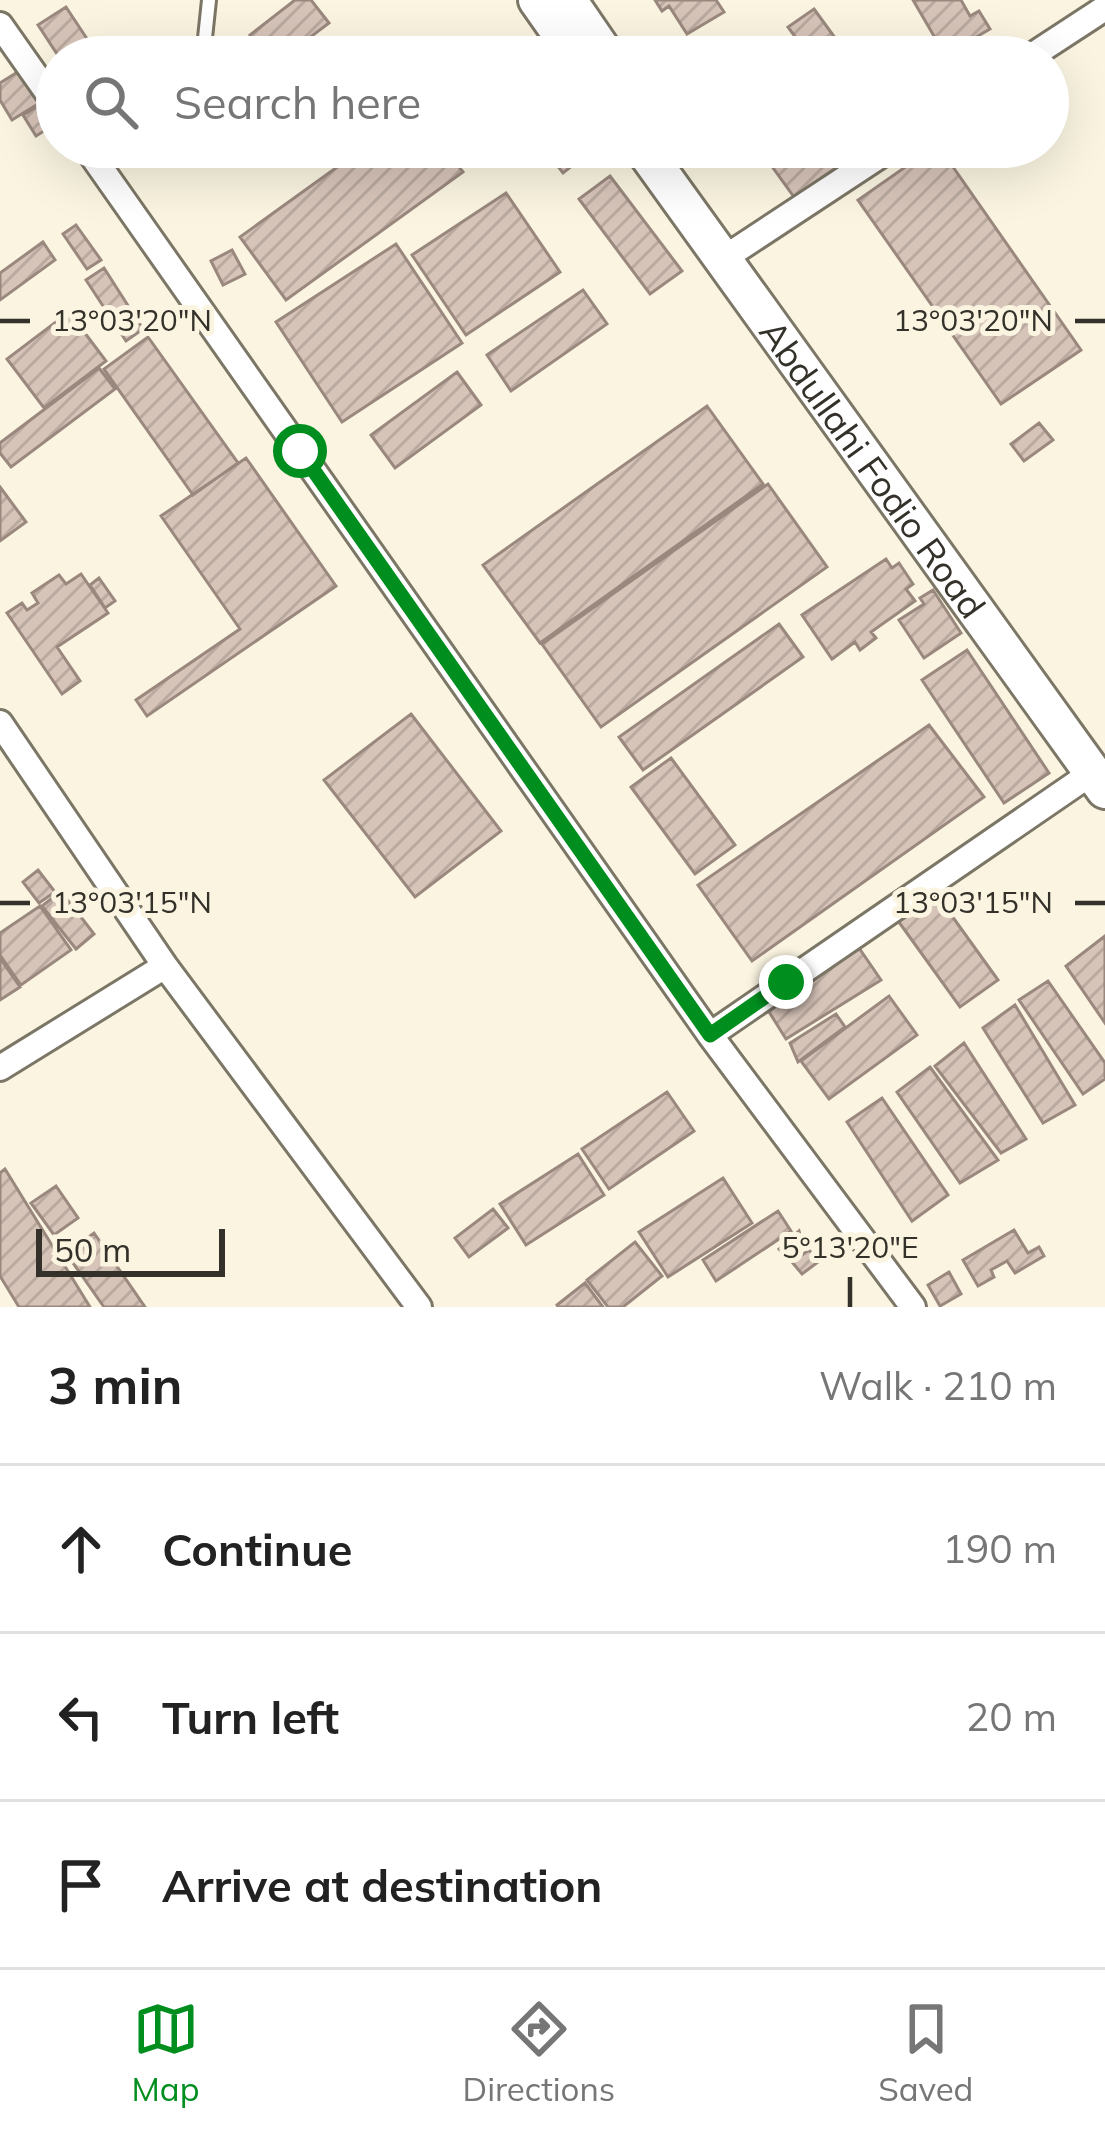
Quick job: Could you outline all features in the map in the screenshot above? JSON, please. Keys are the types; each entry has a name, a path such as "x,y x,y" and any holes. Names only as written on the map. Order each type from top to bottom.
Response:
{"main road":[{"path":"537,0 563,36"},
{"path":"568,0 593,36"},
{"name":"Abdullahi Fodio Road","path":"657,168 1101,771"},
{"name":"Abdullahi Fodio Road","path":"682,168 1101,771"}],"street":[{"path":"1062,36 1105,8"},
{"path":"0,25 36,76"},
{"path":"101,168 710,1035 913,1307"},
{"path":"738,249 861,168"},
{"path":"0,723 165,966 419,1307"},
{"path":"710,1035 1101,771"},
{"path":"0,1068 165,966"}],"lane":[{"path":"205,36 209,0"}],"building":[{"path":"295,0 311,0 329,23 312,36 250,35"},
{"path":"655,0 716,0 724,12 687,34 669,6 662,11"},
{"path":"913,0 961,0 970,16 979,11 990,29 978,36 934,36"},
{"path":"66,7 85,36 45,36 38,25"},
{"path":"814,9 834,36 795,36 788,27"},
{"path":"27,66 36,82 36,105 12,120 0,100 0,83"},
{"path":"36,107 36,136 23,115"},
{"path":"336,168 460,168 463,172 286,300 240,237"},
{"path":"773,168 836,168 794,197"},
{"path":"904,168 954,168 1081,350 1001,404 858,200"},
{"path":"610,176 682,271 650,294 579,199"},
{"path":"506,193 560,272 466,335 412,255"},
{"path":"76,225 101,260 87,269 63,234"},
{"path":"43,242 55,260 0,300 0,273"},
{"path":"396,244 462,343 342,422 276,322"},
{"path":"232,250 245,274 223,285 211,261"},
{"path":"104,268 143,329 126,341 86,280"},
{"path":"583,290 607,324 511,391 487,355"},
{"path":"69,312 106,361 44,408 7,359"},
{"path":"148,337 238,463 193,495 104,369"},
{"path":"99,368 115,389 11,467 0,453 0,443"},
{"path":"457,372 481,405 395,468 371,435"},
{"path":"707,406 763,484 540,643 483,565"},
{"path":"1039,423 1053,440 1024,461 1011,444"},
{"path":"246,458 336,586 147,716 136,700 240,629 161,516"},
{"path":"768,484 827,567 601,727 542,644"},
{"path":"0,487 26,522 0,541"},
{"path":"886,559 892,568 899,563 913,584 906,589 915,601 871,632 876,638 860,650 855,642 832,659 802,615"},
{"path":"81,574 108,613 57,647 80,681 62,694 7,613 22,603 27,610 38,603 32,593 59,575 66,584"},
{"path":"99,578 115,601 105,608 90,585"},
{"path":"933,590 961,633 924,658 899,620 924,604 920,598"},
{"path":"779,624 803,657 643,770 619,737"},
{"path":"967,650 1049,773 1004,803 922,680"},
{"path":"411,714 501,831 415,897 324,780"},
{"path":"929,725 984,797 752,961 698,885"},
{"path":"671,758 735,845 695,874 631,787"},
{"path":"38,870 55,892 39,903 23,882"},
{"path":"61,891 94,934 76,949 42,906"},
{"path":"934,891 998,980 960,1007 896,918"},
{"path":"40,906 71,950 21,985 0,955 0,933"},
{"path":"1105,936 1105,1023 1066,966"},
{"path":"857,945 881,980 786,1039 766,1007"},
{"path":"0,958 20,987 0,1000"},
{"path":"1048,981 1105,1063 1105,1079 1083,1094 1019,1000"},
{"path":"889,996 917,1035 829,1099 801,1061"},
{"path":"1015,1005 1075,1105 1043,1123 983,1028"},
{"path":"836,1014 845,1027 798,1062 790,1043"},
{"path":"964,1043 1026,1139 1001,1153 935,1066"},
{"path":"930,1067 998,1160 960,1183 897,1092"},
{"path":"667,1092 694,1131 609,1189 582,1149"},
{"path":"882,1098 948,1195 912,1221 847,1122"},
{"path":"578,1154 604,1195 526,1245 500,1204"},
{"path":"5,1169 90,1307 19,1307 0,1276 0,1173"},
{"path":"723,1178 752,1223 668,1277 639,1232"},
{"path":"56,1186 78,1218 54,1235 31,1203"},
{"path":"493,1209 508,1228 469,1257 455,1238"},
{"path":"778,1211 791,1231 716,1281 703,1260"},
{"path":"1014,1230 1028,1253 1039,1247 1044,1256 1015,1273 1007,1261 991,1270 994,1277 978,1286 963,1260"},
{"path":"799,1231 802,1242 786,1256 779,1249"},
{"path":"94,1233 145,1307 104,1307 66,1253"},
{"path":"635,1242 662,1276 623,1307 608,1307 587,1280"},
{"path":"809,1250 818,1262 802,1274 792,1262"},
{"path":"949,1272 961,1294 940,1306 928,1285"},
{"path":"585,1283 603,1307 558,1307 557,1305"}],"route":[{"path":"300,451 710,1035 786,982"}]}
